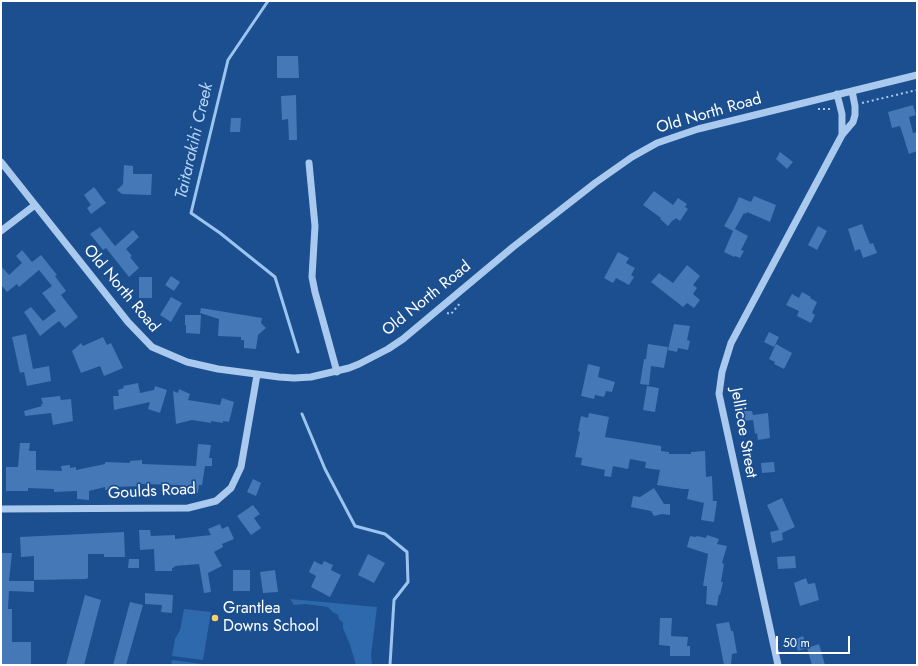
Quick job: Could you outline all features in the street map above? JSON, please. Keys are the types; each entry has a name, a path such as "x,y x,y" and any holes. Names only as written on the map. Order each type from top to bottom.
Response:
{"street":[{"name":"Old North Road","path":"1,162 128,322 152,347 187,362 218,369 257,375 294,378 311,377 337,372 359,364 403,339 513,247 595,183 632,157 657,143 684,133 917,75"},
{"name":"Jellicoe Street","path":"778,665 719,394 722,372 731,343 842,135 852,122 856,106 852,91"},
{"name":"Jellicoe Street","path":"837,94 842,114 842,135"},
{"path":"309,163 315,226 312,277 337,372"},
{"path":"1,231 35,205"},
{"name":"Goulds Road","path":"1,509 188,508 216,501 231,488 241,467 257,375"}],"path":[{"path":"862,103 917,90"},
{"path":"815,109 835,108"},
{"path":"449,313 451,314 465,299"}],"shaded area":[{"path":"290,599 377,607 371,655 372,665 356,665 343,628 343,623 339,619 338,615 328,607 306,604 294,605"},
{"path":"184,609 211,612 203,660 172,656 175,639 180,630"},
{"path":"172,660 202,664 171,665"}],"building":[{"path":"277,56 298,56 299,78 277,78"},
{"path":"296,95 297,140 289,140 288,119 282,120 281,96"},
{"path":"913,105 916,115 909,117 913,133 917,132 917,151 909,154 900,126 892,128 888,112"},
{"path":"231,118 241,118 240,132 230,132"},
{"path":"780,152 793,162 787,169 776,159"},
{"path":"124,165 133,166 133,174 152,174 151,195 122,194 117,190 123,184"},
{"path":"94,187 106,203 91,214 87,208 91,205 84,195"},
{"path":"654,191 673,205 678,198 687,204 685,207 688,209 680,221 676,218 668,226 660,219 661,218 643,205"},
{"path":"754,196 776,205 770,222 747,212 746,214 744,213 735,229 748,236 741,250 744,251 740,258 734,257 724,252 733,231 724,226 739,197 751,202"},
{"path":"862,224 870,244 873,243 877,253 863,258 860,249 855,251 848,229"},
{"path":"818,226 827,231 817,250 808,245"},
{"path":"100,227 115,246 133,230 139,237 126,249 132,256 130,257 139,268 129,277 106,248 103,250 90,234"},
{"path":"22,250 32,262 41,255 57,275 55,276 66,291 61,295 78,317 65,328 59,321 40,336 24,312 31,307 43,321 56,311 42,293 52,286 39,270 19,287 17,284 7,292 1,285 1,266 9,275 22,263 16,256"},
{"path":"618,252 629,258 626,263 635,268 631,275 634,277 629,285 616,278 613,283 604,278"},
{"path":"687,265 700,276 693,285 697,288 693,294 700,300 694,308 687,303 683,307 651,282 659,273 673,283"},
{"path":"171,276 180,282 174,291 165,285"},
{"path":"139,277 152,277 152,298 139,298"},
{"path":"802,292 817,302 812,313 815,315 811,323 797,316 799,311 786,305 792,294 799,298"},
{"path":"171,297 182,303 171,322 160,315"},
{"path":"201,308 262,318 261,323 266,328 258,335 256,349 244,348 244,340 241,340 241,337 218,336 219,319 200,313"},
{"path":"185,315 201,315 200,334 186,333"},
{"path":"674,324 690,326 687,340 690,341 688,350 678,348 677,352 668,350"},
{"path":"769,332 779,337 774,347 764,342"},
{"path":"26,334 33,369 49,366 51,381 27,386 24,372 20,373 12,337"},
{"path":"103,337 107,345 111,343 123,368 104,376 100,366 81,373 72,351 81,343 83,346"},
{"path":"648,344 668,347 664,368 651,366 649,385 640,384"},
{"path":"776,344 792,353 784,369 774,364 775,362 769,359"},
{"path":"588,364 600,367 598,377 615,382 612,392 606,391 604,397 595,395 594,399 581,396"},
{"path":"138,383 140,393 154,390 155,386 167,390 160,413 148,409 150,402 114,410 113,396 119,396 118,390 124,388 123,386"},
{"path":"647,386 659,388 655,412 643,410"},
{"path":"179,389 190,394 188,400 220,405 222,398 234,402 229,422 223,421 223,423 211,421 211,423 192,420 176,424 173,391 178,393"},
{"path":"60,396 61,400 71,399 73,421 53,425 51,413 25,416 24,411 42,406 41,404 43,404 41,398"},
{"path":"744,411 752,411 753,415 768,413 770,438 758,440 757,433 755,434 753,420 744,421"},
{"path":"589,413 609,417 605,437 661,446 661,451 669,452 669,454 691,454 691,452 705,451 706,477 712,476 713,501 717,501 714,522 701,520 704,503 687,499 689,489 657,485 660,470 645,468 646,462 630,459 628,469 613,466 611,477 604,476 605,470 581,465 582,458 575,457 580,432 578,431 581,416 588,418"},
{"path":"20,443 30,443 29,451 36,451 36,470 62,471 61,466 70,465 70,468 76,467 76,470 105,464 105,462 130,463 130,461 142,460 142,464 196,466 198,444 211,445 209,458 212,458 212,466 205,466 202,485 199,485 198,493 179,489 180,485 141,484 141,486 116,487 116,490 105,490 105,487 89,491 89,500 77,499 77,491 54,492 54,489 28,488 28,491 6,491 6,467 18,467"},
{"path":"774,462 775,472 762,473 761,463"},
{"path":"253,479 261,483 256,496 247,492"},
{"path":"654,488 664,504 670,504 670,515 662,514 654,516 651,511 631,507 633,496 640,497"},
{"path":"782,498 795,527 782,533 783,540 772,543 770,532 779,530 767,505"},
{"path":"253,505 260,514 254,518 261,528 251,535 237,516"},
{"path":"220,524 222,529 228,526 234,539 222,544 223,547 214,552 222,566 208,573 211,592 204,593 199,564 175,566 172,568 172,571 155,571 154,549 140,550 139,530 150,530 151,536 175,535 175,539 211,535 208,529"},
{"path":"124,532 125,557 104,557 104,554 88,554 88,578 86,579 34,580 34,556 21,557 20,537"},
{"path":"707,535 719,539 717,544 727,546 722,563 724,564 721,582 723,582 717,606 706,604 707,586 703,586 708,554 687,547 690,536 706,538"},
{"path":"1,553 12,553 9,581 34,581 34,592 9,591 8,609 12,609 12,642 31,642 31,665 1,665"},
{"path":"368,554 385,563 374,583 358,575"},
{"path":"795,556 796,568 778,569 777,557"},
{"path":"129,559 139,559 139,568 128,568"},
{"path":"314,561 322,565 324,561 333,565 331,570 341,575 330,597 311,587 316,576 309,572"},
{"path":"233,570 250,570 250,591 233,591"},
{"path":"275,570 278,592 263,593 260,572"},
{"path":"806,578 808,584 815,583 819,600 800,606 794,583"},
{"path":"145,593 173,595 172,613 161,612 162,605 145,604"},
{"path":"85,595 101,600 84,665 66,665"},
{"path":"130,602 143,605 126,665 113,665"},
{"path":"660,618 672,618 671,636 688,637 687,646 690,646 690,656 670,656 670,646 659,645"},
{"path":"729,622 731,631 733,631 737,653 732,654 731,665 724,665 716,624"},
{"path":"803,636 807,648 798,651 794,640"},
{"path":"819,644 825,665 812,665 807,648"}],"waterway":[{"name":"Taitarakihi Creek","path":"268,1 228,60 191,213 220,233 275,277 298,352"},
{"name":"Taitarakihi Creek","path":"302,414 325,469 355,526 385,534 407,552 408,582 394,600 390,665"}],"place":[{"name":"Grantlea Downs School","path":"215,618"}]}
